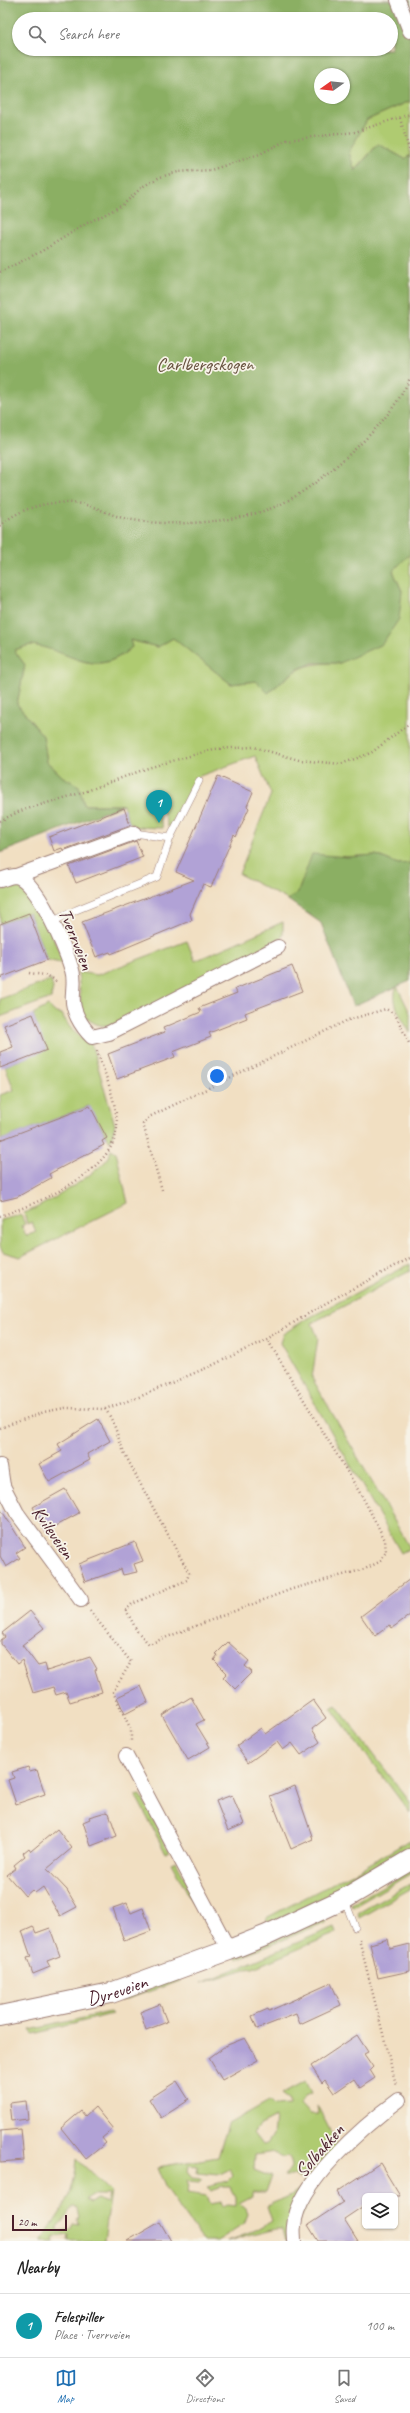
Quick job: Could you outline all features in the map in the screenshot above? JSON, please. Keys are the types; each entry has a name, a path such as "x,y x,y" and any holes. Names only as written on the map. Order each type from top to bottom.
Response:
{"main road":[{"name":"Dyreveien","path":"0,2016 111,1993 229,1950 266,1935 344,1899 410,1860"}],"street":[{"path":"398,0 410,31"},
{"path":"0,880 16,876 134,833"},
{"name":"Tverrveien","path":"16,876 32,888 52,922 73,971 75,981 72,996 78,1020 92,1037"},
{"path":"92,1037 109,1033 278,947"},
{"path":"0,1466 1,1487"},
{"name":"Kvileveien","path":"1,1487 17,1513 81,1600"},
{"path":"126,1756 229,1950"},
{"name":"Solbakken","path":"294,2241 294,2225 297,2211 320,2174 376,2117 399,2100"}],"lane":[{"path":"52,922 76,910 156,878 170,838 199,781"},
{"path":"134,833 170,838"},
{"path":"344,1899 355,1927"}],"path":[{"path":"0,272 74,233 89,222 124,204 142,187 160,177 178,172 211,170 260,154 287,140 355,132 410,114"},
{"path":"400,118 410,153"},
{"path":"0,526 7,519 33,507 66,502 90,506 127,520 178,523 242,518 284,503 326,475 366,440 404,392 410,378"},
{"path":"0,821 20,811 84,792 148,768 214,749 254,747 299,760 341,764 371,753 410,723"},
{"path":"28,973 52,977 62,990 72,996"},
{"path":"162,1190 143,1124 149,1117 348,1020 386,1008 395,1014 410,1045"},
{"path":"0,1216 28,1207 78,1178 106,1156 111,1149 117,1123 115,1106 92,1037"},
{"path":"0,1428 44,1412 64,1408 105,1409 214,1365 267,1339 326,1303 410,1258"},
{"path":"105,1409 112,1418 120,1444 132,1469 189,1573 187,1580 132,1604 126,1610 149,1644 292,1589 365,1569 379,1562 386,1552 385,1540 359,1491 267,1339"},
{"path":"81,1600 131,1662 113,1692 131,1730 131,1745 126,1756"},
{"path":"355,1927 399,2100"}],"green space":[{"name":"Carlbergskogen","path":"0,0 410,0 410,101 367,120 349,152 355,171 378,144 405,159 410,155 410,554 393,571 402,591 399,619 382,644 340,663 313,663 296,670 268,693 256,681 231,684 173,638 158,647 130,640 132,647 118,657 106,662 94,663 83,661 47,648 32,645 14,650 25,665 17,704 43,736 47,762 63,777 79,786 84,805 123,805 0,853"},
{"path":"410,101 410,155 405,159 378,144 354,171 349,152 367,120"},
{"path":"410,554 410,863 398,864 376,855 347,857 313,855 298,892 288,900 239,874 271,794 255,756 197,777 172,825 168,827 162,808 166,806 163,797 154,800 163,828 136,827 129,822 123,805 84,805 79,786 63,777 47,762 43,736 17,704 25,665 14,650 32,645 94,663 106,662 118,657 132,647 129,640 158,647 173,638 231,684 256,681 268,693 286,678 308,666 327,663 340,663 402,591 393,571"},
{"path":"312,854 347,857 376,855 398,864 410,863 410,981 353,1006 321,923 288,900 298,892"},
{"path":"19,887 33,901 40,911 64,964 47,960 29,913 0,924 0,890"},
{"path":"283,922 283,935 279,939 115,1024 105,1026 97,1024 82,1014 78,972 97,975 187,941 195,961"},
{"path":"51,980 53,988 51,998 0,1017 0,999"},
{"path":"397,986 410,1013 410,1033 396,1004 395,992"},
{"path":"48,1006 56,1013 62,1014 67,1024 74,1032 91,1043 115,1125 110,1142 89,1106 1,1140 0,1095 14,1090 5,1066 45,1050 33,1014"},
{"path":"111,1149 116,1152 128,1203 20,1257 3,1252 0,1247 0,1220 21,1215 25,1224 22,1226 26,1236 36,1232 32,1222 27,1224 24,1213 56,1197 93,1172 109,1157"},
{"path":"410,1264 410,1271 312,1323 318,1338 312,1378 410,1548 401,1553 280,1343 283,1334 305,1320"},
{"path":"336,1705 410,1802 410,1813 331,1708"},
{"path":"141,1795 170,1852 166,1854 136,1796"},
{"path":"410,1840 410,1850 330,1895 268,1924 266,1918 364,1867"},
{"path":"176,1861 200,1907 196,1909 171,1863"},
{"path":"410,1871 410,1874 353,1907 351,1904"},
{"path":"410,1884 410,1889 359,1918 358,1913"},
{"path":"325,1918 326,1922 237,1959 236,1956"},
{"path":"334,1927 336,1932 332,1935 253,1968 245,1969 202,1983"},
{"path":"179,1978 180,1981 121,2001 121,1998"},
{"path":"110,2012 112,2014 33,2034 30,2030"},
{"path":"305,2081 311,2093 305,2096 301,2104 310,2114 318,2114 317,2105 338,2146 288,2241 285,2241 282,2229 276,2229 228,2241 255,2231 272,2221 267,2206 296,2192 304,2182 305,2176 298,2179 294,2176 285,2176 291,2167 289,2156 283,2157 274,2152 255,2155 254,2170 272,2175 266,2192 252,2192 252,2196 239,2203 246,2209 248,2214 244,2224 217,2241 203,2241 166,2189 157,2167 218,2157 228,2124 269,2101 274,2106 289,2105 289,2100 281,2094","holes":["275,2118 273,2135 267,2144 262,2145 253,2133 260,2126","189,2165 198,2166 197,2173 218,2175 230,2169 233,2176 227,2182 207,2187 211,2191 223,2187 230,2187 235,2197 235,2206 227,2205 224,2207 221,2202 209,2204 206,2196 187,2193 189,2187 187,2181 199,2182 202,2179 193,2178 188,2172"]},
{"path":"77,2159 111,2192 104,2241 68,2241 69,2235 53,2237 54,2241 40,2241 66,2203 73,2185","holes":["91,2195 109,2195 107,2203 96,2199 90,2202 86,2199","75,2207 78,2209 80,2218 78,2220 79,2225 74,2224 71,2230 57,2231 57,2227"]}],"building":[{"path":"218,776 253,792 247,806 249,808 236,837 234,835 211,887 203,884 190,914 192,920 111,954 110,952 96,957 82,922 194,880 176,872"},
{"path":"124,808 130,825 63,850 62,848 54,851 49,837"},
{"path":"136,841 143,857 76,883 69,866"},
{"path":"29,913 47,960 0,978 0,924"},
{"path":"292,966 302,991 245,1013 247,1018 209,1033 211,1037 173,1052 175,1057 117,1079 108,1054 165,1032 163,1028 201,1012 199,1008 237,993 235,989"},
{"path":"33,1014 47,1050 0,1068 0,1052 13,1047 4,1025"},
{"path":"90,1106 107,1138 102,1141 104,1145 49,1174 51,1178 17,1197 0,1201 0,1140"},
{"path":"98,1419 110,1441 87,1454 90,1460 49,1482 39,1464 62,1451 58,1444"},
{"path":"65,1489 79,1513 46,1531 33,1507"},
{"path":"0,1508 25,1547 16,1553 20,1558 6,1567 0,1556"},
{"path":"135,1542 143,1561 134,1564 137,1572 123,1575 121,1569 85,1582 79,1564"},
{"path":"410,1579 410,1615 392,1628 390,1625 375,1636 361,1616"},
{"path":"30,1611 44,1628 22,1645 38,1666 45,1664 47,1671 90,1657 97,1669 95,1670 102,1692 70,1702 66,1692 56,1695 53,1687 33,1693 22,1660 17,1664 1,1644 1,1640 5,1637 2,1633"},
{"path":"228,1642 249,1661 245,1666 252,1672 235,1689 223,1677 227,1673 214,1660 218,1655 216,1654"},
{"path":"141,1686 148,1702 125,1714 117,1697"},
{"path":"191,1697 204,1720 196,1724 210,1747 188,1760 162,1715"},
{"path":"313,1700 326,1718 312,1729 320,1742 301,1755 292,1743 283,1750 277,1742 248,1763 236,1746 261,1728 265,1734"},
{"path":"28,1767 30,1772 37,1770 45,1794 16,1804 8,1780 14,1778 12,1772"},
{"path":"295,1786 313,1839 291,1849 270,1796"},
{"path":"232,1795 244,1824 228,1831 216,1801"},
{"path":"106,1812 109,1813 117,1836 91,1846 83,1822 90,1819 89,1817"},
{"path":"57,1829 72,1848 47,1869 67,1890 77,1907 60,1916 43,1887 35,1893 32,1890 25,1896 7,1875 16,1868 14,1865 25,1856 23,1853 29,1848 31,1851"},
{"path":"127,1903 131,1913 143,1908 151,1931 124,1941 113,1908"},
{"path":"33,1926 36,1933 50,1928 60,1956 47,1961 50,1967 33,1974 27,1958 31,1957 22,1931"},
{"path":"388,1939 390,1949 410,1944 410,1971 378,1978 370,1944"},
{"path":"331,1983 341,2005 300,2024 296,2014 257,2029 252,2016 268,2009 269,2011"},
{"path":"160,2004 167,2022 146,2030 140,2012"},
{"path":"357,2035 368,2052 364,2054 373,2067 370,2070 375,2078 360,2088 354,2079 334,2093 325,2080 322,2083 311,2066"},
{"path":"245,2038 258,2060 222,2080 209,2058 225,2046"},
{"path":"177,2081 189,2100 161,2118 149,2099"},
{"path":"26,2101 28,2119 11,2121 9,2103"},
{"path":"95,2107 113,2129 102,2138 106,2143 86,2159 61,2128 81,2111 85,2116"},
{"path":"21,2129 24,2160 0,2162 0,2131"},
{"path":"380,2163 400,2196 398,2196 398,2193 362,2193 362,2207 344,2219 358,2241 318,2241 308,2225 343,2202 337,2192"},
{"path":"160,2222 171,2241 127,2241"}],"place":[{"name":"Felespiller","path":"159,823"}]}
